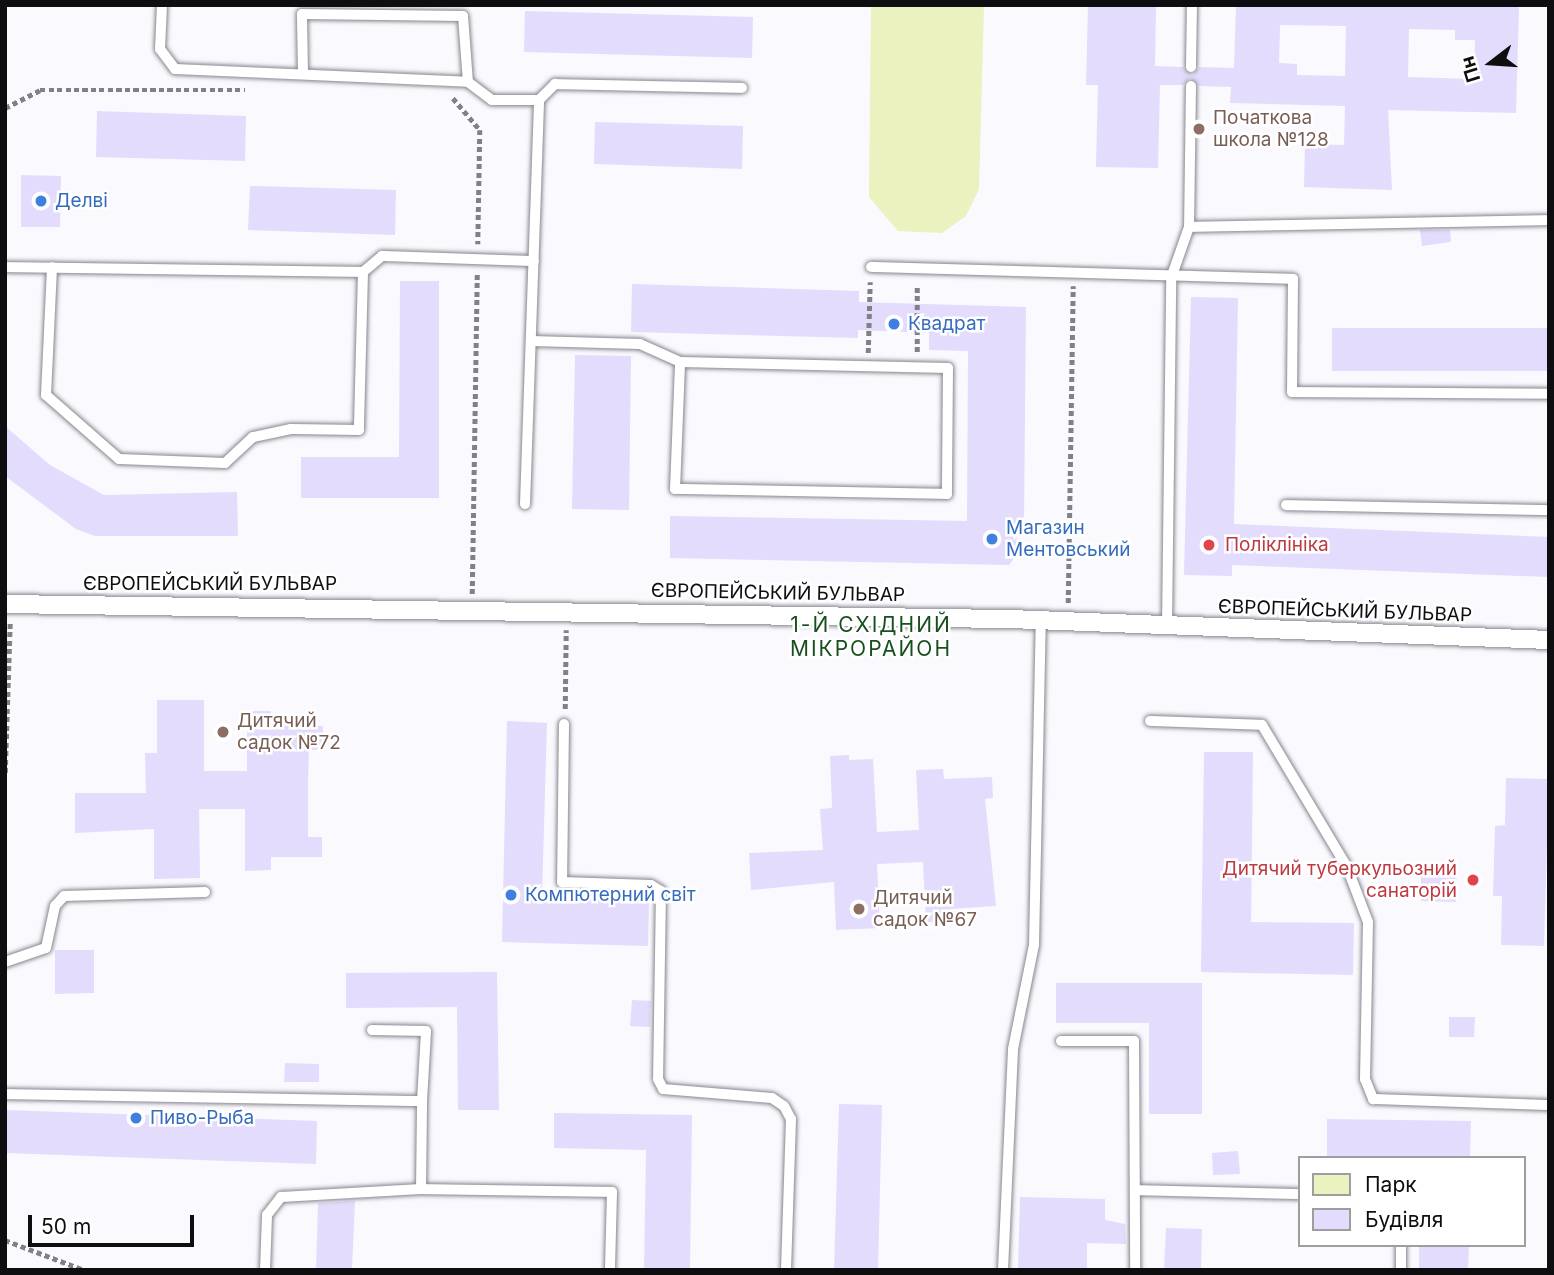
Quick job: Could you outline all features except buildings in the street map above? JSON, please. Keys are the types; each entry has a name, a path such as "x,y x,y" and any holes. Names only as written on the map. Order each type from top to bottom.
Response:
{"street":[{"name":"ЄВРОПЕЙСЬКИЙ БУЛЬВАР","path":"8,604 472,608 1041,621 1549,640"}],"lane":[{"path":"162,5 166,65 468,82 492,100 539,100"},
{"path":"1191,67 1192,5"},
{"path":"303,74 302,14 463,16 468,82"},
{"path":"525,504 539,100 555,84 742,88"},
{"path":"1167,625 1171,278 1189,227 1191,86"},
{"path":"1189,227 1549,220"},
{"path":"5,267 363,272 382,256 478,257 534,261"},
{"path":"871,267 1171,278 1293,279 1292,392 1549,394"},
{"path":"52,268 46,395 119,459 225,463 253,437 291,429 359,430 363,272"},
{"path":"531,341 640,344 680,362 948,368 947,494 676,489 680,362"},
{"path":"1286,505 1549,510"},
{"path":"1003,1270 1013,1049 1034,945 1041,621"},
{"path":"1150,721 1262,725 1347,867 1368,922 1365,1079 1373,1098 1549,1105"},
{"path":"564,723 562,882 651,886 661,891 658,1079 663,1089 772,1098 784,1107 791,1119 786,1270"},
{"path":"5,962 46,948 55,906 64,896 205,892"},
{"path":"372,1030 426,1031 421,1189"},
{"path":"1060,1041 1134,1041 1135,1270"},
{"path":"5,1094 422,1101"},
{"path":"265,1270 267,1215 281,1197 421,1189 612,1192 610,1270"},
{"path":"1136,1190 1298,1195"},
{"path":"1401,1247 1401,1270"}],"path":[{"path":"5,108 40,90 257,90"},
{"path":"448,91 480,130 472,608"},
{"path":"868,366 871,267"},
{"path":"917,367 918,269"},
{"path":"1068,622 1073,275"},
{"path":"5,773 8,604"},
{"path":"564,723 567,610"},
{"path":"5,1240 84,1270"}],"green space":[{"path":"871,5 984,5 979,189 966,216 942,233 898,231 869,197"}],"place":[{"name":"Початкова школа №128","path":"1199,129"},
{"name":"Делві","path":"41,201"},
{"name":"Квадрат","path":"894,324"},
{"name":"Магазин Ментовський","path":"992,539"},
{"name":"Поліклініка","path":"1209,545"},
{"name":"Дитячий садок №72","path":"223,732"},
{"name":"Дитячий туберкульозний санаторій","path":"1473,880"},
{"name":"Компютерний світ","path":"511,895"},
{"name":"Дитячий садок №67","path":"859,909"},
{"name":"Пиво-Рыба","path":"136,1118"}],"district":[{"name":"1-Й СХІДНИЙ МІКРОРАЙОН","path":"871,637"}]}
